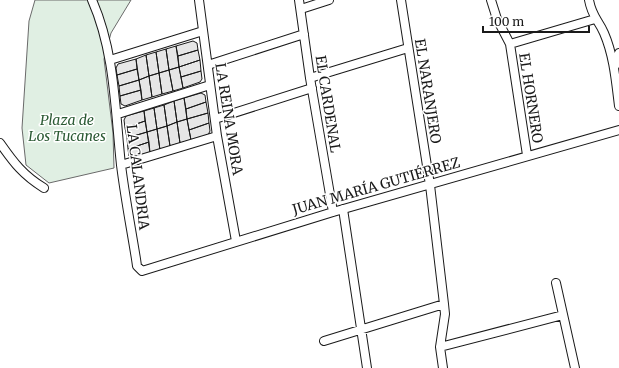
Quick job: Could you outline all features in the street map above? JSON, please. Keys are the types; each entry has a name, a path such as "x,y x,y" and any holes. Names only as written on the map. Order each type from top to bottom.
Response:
{"street":[{"name":"LA CALANDRIA","path":"92,0 106,35 118,114 121,165 136,259 138,266 142,271"},
{"name":"LA REINA MORA","path":"199,0 217,136 236,241"},
{"name":"EL CARDENAL","path":"299,0 310,78 333,212"},
{"path":"301,9 329,0"},
{"name":"EL NARANJERO","path":"401,0 430,185 444,304 445,314 440,347 444,368"},
{"name":"EL HORNERO","path":"491,0 497,19 510,44 527,155"},
{"path":"589,0 591,11 604,32 615,69"},
{"path":"510,44 595,19"},
{"path":"110,60 203,31"},
{"path":"208,65 304,34"},
{"path":"310,78 408,48"},
{"path":"619,53 615,61 619,106"},
{"path":"118,114 210,85"},
{"path":"215,119 312,88"},
{"name":"JUAN MARÍA GUTIÉRREZ","path":"142,271 343,209 430,185 527,155 619,130"},
{"path":"121,165 217,136"},
{"path":"0,143 14,165 27,177 44,188"},
{"path":"343,209 366,368"},
{"path":"556,283 575,368"},
{"path":"324,341 444,304"},
{"path":"440,347 563,315"}],"green space":[{"name":"Plaza de Los Tucanes","path":"35,0 131,0 111,33 104,59 113,133 114,168 49,183 26,165 22,128 29,21"}],"building":[{"path":"193,41 197,43 198,50 178,56 176,46"},
{"path":"176,46 179,67 169,70 166,49"},
{"path":"166,49 169,70 159,73 156,52"},
{"path":"198,50 200,60 179,67 178,56"},
{"path":"156,52 159,73 149,76 146,55"},
{"path":"146,55 149,76 139,80 136,59"},
{"path":"136,59 137,69 117,75 116,68 118,64"},
{"path":"200,60 201,71 181,77 179,67"},
{"path":"179,67 183,88 173,91 169,70"},
{"path":"137,69 139,80 119,86 117,75"},
{"path":"169,70 173,91 162,94 159,73"},
{"path":"201,71 202,79 200,82 183,88 181,77"},
{"path":"159,73 162,94 152,97 149,76"},
{"path":"149,76 152,97 142,100 139,80"},
{"path":"139,80 141,90 120,96 119,86"},
{"path":"141,90 142,100 125,106 121,104 120,96"},
{"path":"201,93 205,95 206,102 186,109 184,98"},
{"path":"184,98 187,119 177,122 174,101"},
{"path":"174,101 177,122 167,126 164,105"},
{"path":"206,102 208,113 187,119 186,109"},
{"path":"164,105 167,126 157,129 154,108"},
{"path":"154,108 157,129 147,132 144,111"},
{"path":"144,111 145,121 125,128 124,120 126,116"},
{"path":"208,113 209,123 189,130 187,119"},
{"path":"187,119 191,140 180,143 177,122"},
{"path":"145,121 147,132 127,138 125,128"},
{"path":"177,122 180,143 170,146 167,126"},
{"path":"209,123 210,131 208,135 191,140 189,130"},
{"path":"167,126 170,146 160,150 157,129"},
{"path":"157,129 160,150 150,153 147,132"},
{"path":"147,132 149,142 128,149 127,138"},
{"path":"149,142 150,153 133,158 129,156 128,149"}]}
